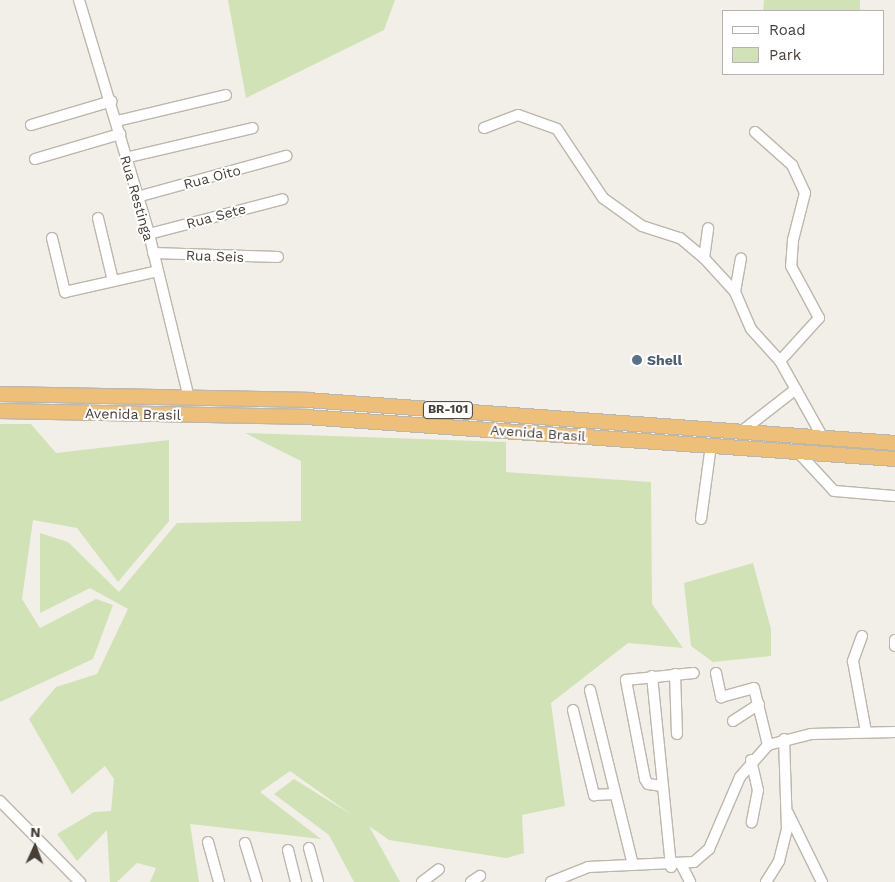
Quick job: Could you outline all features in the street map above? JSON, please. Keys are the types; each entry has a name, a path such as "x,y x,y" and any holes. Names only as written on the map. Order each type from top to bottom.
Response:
{"highway":[{"name":"Avenida Brasil","path":"0,394 307,400 895,444"},
{"name":"Avenida Brasil","path":"0,411 306,417 895,459"}],"street":[{"name":"Rua Restinga","path":"79,0 112,101 125,158 149,234 189,398"},
{"path":"117,120 226,95"},
{"path":"31,125 112,101"},
{"path":"484,128 518,115 557,129 603,198 642,226 680,238 704,258 735,292 755,336 780,361 822,438"},
{"path":"125,158 253,128"},
{"path":"754,132 792,165 806,192 791,266 819,318 780,361"},
{"path":"35,159 120,134"},
{"name":"Rua Oito","path":"137,197 286,156"},
{"name":"Rua Sete","path":"149,234 283,199"},
{"path":"98,218 112,281"},
{"path":"704,258 708,228"},
{"path":"52,238 63,291 158,271"},
{"name":"Rua Seis","path":"153,253 278,257"},
{"path":"735,292 741,258"},
{"path":"742,432 796,389"},
{"path":"701,519 711,445"},
{"path":"797,451 834,491 895,496"},
{"path":"862,636 853,661 866,732"},
{"path":"895,640 895,646"},
{"path":"662,786 648,784 645,779 626,680 694,673"},
{"path":"716,673 721,696 755,688 768,745"},
{"path":"675,674 677,734"},
{"path":"652,676 671,867"},
{"path":"590,690 633,865"},
{"path":"733,721 758,704"},
{"path":"573,710 594,795 615,794"},
{"path":"551,882 588,867 633,865 671,867 682,866 699,860 709,849 740,777 751,760 768,745 784,739 866,732 895,732"},
{"path":"766,882 783,849 788,813 784,739"},
{"path":"751,760 758,790 752,822"},
{"path":"0,801 76,881"},
{"path":"788,813 822,882"},
{"path":"208,842 219,882"},
{"path":"246,842 257,882"},
{"path":"309,848 318,882"},
{"path":"288,850 296,882"},
{"path":"682,866 690,882"},
{"path":"422,882 438,869"}],"green space":[{"path":"228,0 395,0 384,30 246,98"},
{"path":"764,0 860,0 860,10 763,10"},
{"path":"0,424 31,424 56,453 169,440 169,521 118,582 77,528 33,520 22,599 40,628 96,599 113,605 93,659 0,702"},
{"path":"245,433 506,442 506,472 651,482 652,604 683,648 628,643 551,703 565,806 522,815 524,853 506,858 389,840 369,826 400,882 354,882 329,835 274,794 294,779 352,815 290,771 260,792 321,839 190,824 199,882 150,882 156,868 137,863 117,882 110,882 107,830 77,861 57,834 94,812 111,811 114,779 105,766 72,794 29,719 56,687 97,674 128,609 90,588 40,613 40,533 68,542 119,592 177,523 301,521 301,461"},
{"path":"753,563 771,629 771,656 713,662 691,646 684,583"}],"place":[{"name":"Shell","path":"637,360"}]}
